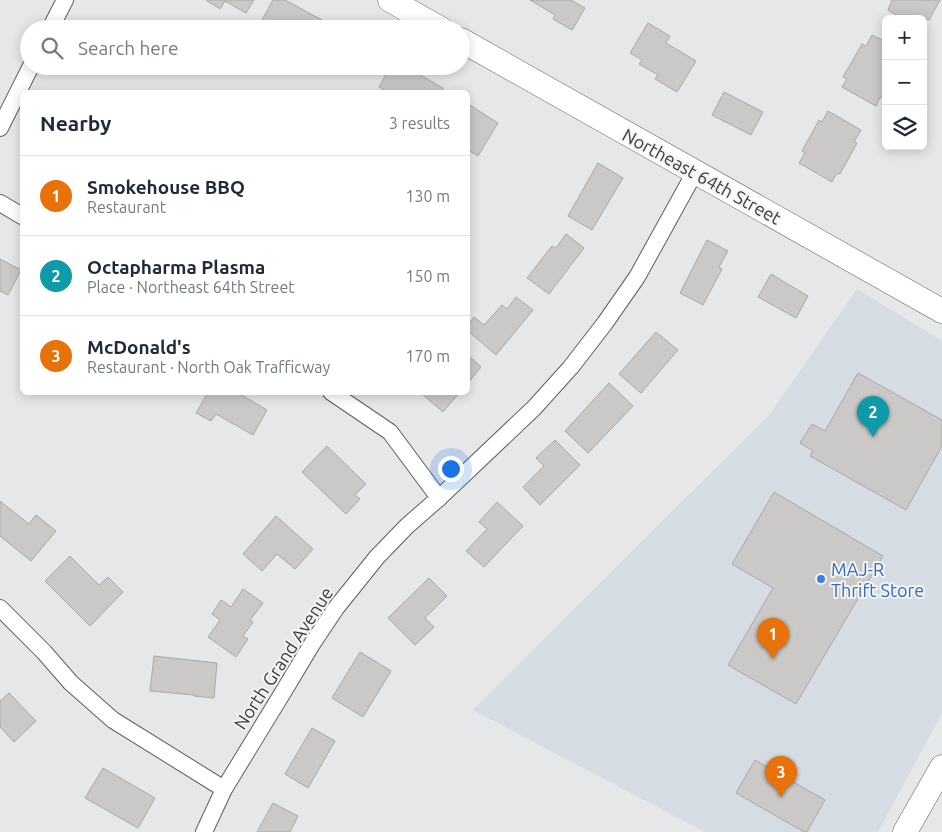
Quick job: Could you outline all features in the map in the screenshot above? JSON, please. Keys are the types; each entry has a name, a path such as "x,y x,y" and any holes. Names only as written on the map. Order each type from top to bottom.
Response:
{"street":[{"path":"55,20 65,0"},
{"path":"390,0 425,20"},
{"name":"Northeast 64th Street","path":"470,45 942,311"},
{"path":"0,128 26,75"},
{"name":"North Grand Avenue","path":"204,832 224,789 336,608 377,557 407,526 440,498 534,408 571,366 606,323 637,277 695,172"},
{"path":"0,203 20,215"},
{"path":"335,395 390,432 440,498"},
{"path":"0,608 44,652 71,683 113,720 224,789"},
{"path":"905,832 942,767"}],"shaded area":[{"path":"857,289 942,341 942,713 878,832 705,832 473,710 770,414"}],"building":[{"path":"206,0 254,0 246,13 225,1 220,9"},
{"path":"273,0 285,0 322,20 262,20"},
{"path":"530,0 571,0 585,8 572,30 553,19 555,15"},
{"path":"892,0 940,0 929,20 927,19 927,15 896,15 888,10"},
{"path":"648,23 670,36 666,43 696,61 677,92 655,79 658,75 639,64 642,60 630,53"},
{"path":"872,35 882,40 882,98 880,97 876,106 842,87 847,79 843,77 862,44 866,46"},
{"path":"386,75 420,75 443,88 442,90 384,90 379,87"},
{"path":"724,92 763,112 751,135 712,115"},
{"path":"470,105 498,123 478,156 470,151"},
{"path":"828,111 861,130 854,142 857,143 840,174 837,173 832,182 799,163 805,153 802,151 819,120 822,122"},
{"path":"598,163 623,178 592,230 568,216"},
{"path":"566,234 584,248 549,294 527,278 552,246 556,248"},
{"path":"707,240 728,251 719,267 722,269 703,305 680,293"},
{"path":"0,259 20,269 20,272 8,295 0,291"},
{"path":"771,274 808,296 796,318 758,297"},
{"path":"516,297 533,310 496,355 470,333 470,322 474,317 484,325 502,305 507,309"},
{"path":"656,332 678,350 641,393 619,374"},
{"path":"470,357 481,367 470,381"},
{"path":"858,373 942,420 942,446 906,510 810,456 813,451 800,443 812,424 825,431"},
{"path":"609,383 633,406 588,453 565,431"},
{"path":"206,395 241,395 267,410 253,435 216,414 211,421 196,413"},
{"path":"423,395 457,395 443,412"},
{"path":"555,440 580,465 540,505 523,487 544,466 536,458"},
{"path":"327,446 366,484 355,495 360,499 346,514 302,472"},
{"path":"774,492 883,556 796,704 728,665 773,588 732,564"},
{"path":"0,501 29,524 36,515 56,531 31,561 0,536"},
{"path":"497,502 523,526 484,567 466,551 487,529 479,522"},
{"path":"276,516 313,549 295,569 277,554 262,571 243,554"},
{"path":"70,556 99,585 108,577 123,592 90,626 45,581"},
{"path":"429,578 447,596 425,618 434,627 415,645 388,618"},
{"path":"243,589 263,603 250,620 253,622 243,636 248,639 236,657 208,637 220,620 212,614 221,600 231,607"},
{"path":"360,652 391,671 363,717 332,698"},
{"path":"154,656 217,663 214,698 150,691"},
{"path":"9,693 36,721 14,742 0,727 0,701"},
{"path":"312,728 335,741 308,788 285,774"},
{"path":"755,760 825,800 807,832 736,793"},
{"path":"103,768 155,798 138,828 85,798"},
{"path":"273,803 298,816 290,832 257,832"}],"place":[{"name":"Octapharma Plasma","path":"873,437"},
{"name":"MAJ-R Thrift Store","path":"821,579"},
{"name":"Smokehouse BBQ","path":"773,659"},
{"name":"McDonald's","path":"781,797"}]}
